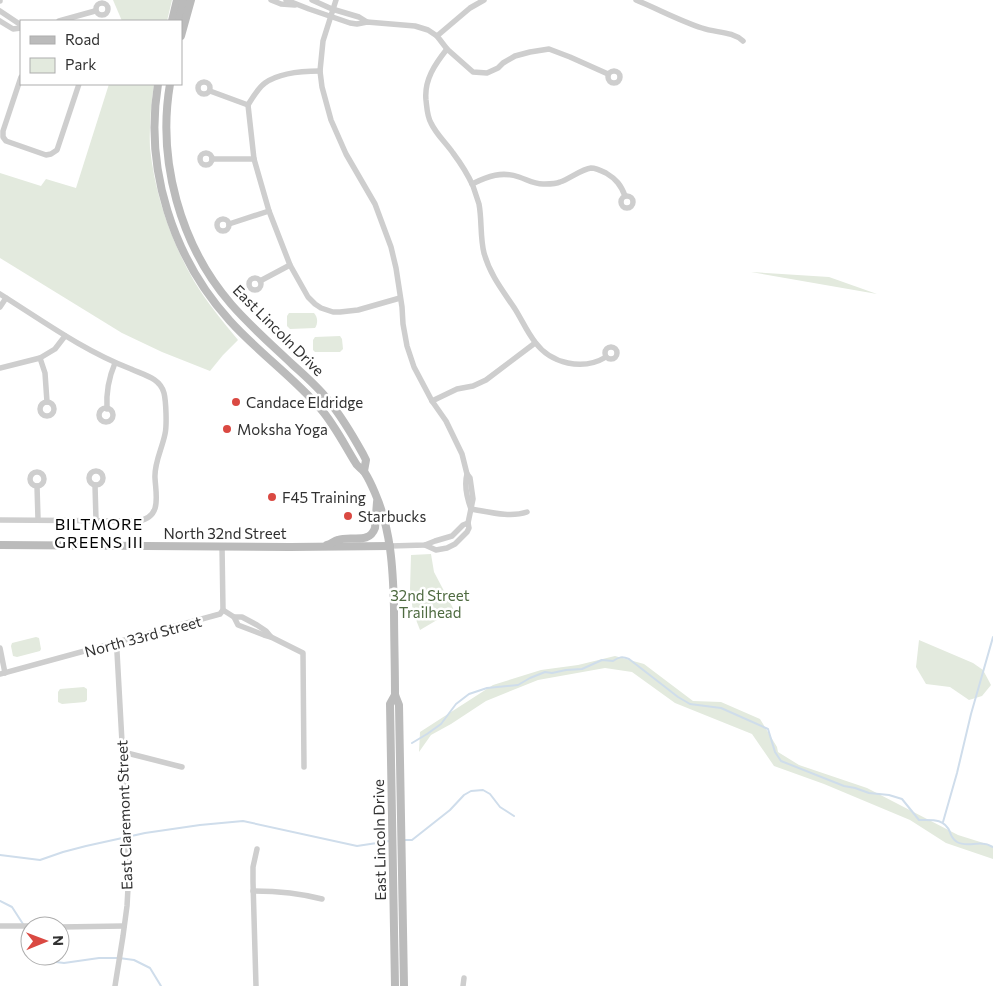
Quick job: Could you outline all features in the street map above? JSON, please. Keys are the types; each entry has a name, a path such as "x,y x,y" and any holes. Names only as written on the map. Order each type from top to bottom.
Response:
{"main road":[{"path":"177,0 178,20"},
{"path":"178,20 184,0"},
{"path":"178,20 191,0"},
{"name":"East Lincoln Drive","path":"158,85 155,133 157,168 168,214 184,254 212,299 232,323 320,408 335,428 356,465 364,471 378,500 387,528 392,562 395,695 400,705 404,986"},
{"name":"East Lincoln Drive","path":"170,85 166,134 171,175 182,217 203,265 219,289 243,317 329,400 366,460 364,471"},
{"path":"325,547 339,539 361,539 370,536 375,528 378,500"},
{"name":"North 32nd Street","path":"0,545 390,546"},
{"name":"East Lincoln Drive","path":"395,695 390,704 395,986"},
{"path":"392,830 401,830"}],"street":[{"path":"271,0 281,4 302,6"},
{"path":"286,0 330,17 357,24 367,22 414,26 428,30 437,36 448,50 473,72 488,73 515,56 550,49 608,74"},
{"path":"312,0 332,9 359,17 367,22"},
{"path":"336,0 323,41 320,71 322,87 331,120 346,154 375,204 389,238 396,268 402,307 402,324 407,346 414,367 432,402 446,421 462,454 467,474 468,500 471,509 468,523 469,528 461,538 446,548 436,550 425,545"},
{"path":"437,36 470,8 484,0"},
{"path":"636,0 704,29 729,34 743,41"},
{"path":"0,11 20,25"},
{"path":"74,19 95,11"},
{"path":"0,21 13,28 20,26"},
{"path":"448,50 438,60 426,86 428,114 430,122 454,154 472,184 479,204 484,252 490,270 535,343 546,353 564,362 578,365 596,362 606,357"},
{"path":"320,71 295,73 276,78 261,87 248,105 254,159 269,212 290,265 308,297 315,304 333,312 349,312 400,298"},
{"path":"20,80 3,131 3,137 6,141 46,155 57,150 79,85"},
{"path":"210,91 248,105"},
{"path":"212,159 254,159"},
{"path":"472,184 495,174 517,176 532,183 543,185 552,184 592,168 614,178 625,196"},
{"path":"230,224 269,212"},
{"path":"260,281 290,265"},
{"path":"0,294 64,336 115,363 150,377 159,383 165,400 166,425 166,432 155,469 156,503 155,510 151,516 144,520 0,520"},
{"path":"0,307 6,298"},
{"path":"0,368 40,358 55,349 64,336"},
{"path":"432,402 457,389 473,386 486,380 535,343"},
{"path":"40,358 45,373 47,402"},
{"path":"107,408 108,386 115,363"},
{"path":"95,485 96,520"},
{"path":"37,486 38,520"},
{"path":"471,509 502,514 527,512"},
{"path":"390,546 425,545 452,536 463,524 468,523"},
{"path":"456,533 461,538"},
{"path":"222,546 223,610 234,617 238,625 271,637 303,653 304,767"},
{"name":"North 33rd Street","path":"3,673 216,616 223,610"},
{"name":"East Claremont Street","path":"115,644 128,841 127,906 115,986"},
{"path":"0,648 3,673"},
{"path":"123,752 182,767"},
{"path":"256,986 253,867 257,848"},
{"path":"253,891 289,892 306,894 322,899"},
{"path":"0,926 20,926"},
{"path":"70,927 124,926"},
{"path":"463,986 464,978"}],"green space":[{"path":"113,0 172,0 167,20 122,20"},
{"path":"109,85 154,85 150,116 150,148 152,166 165,217 178,250 194,281 209,304 238,340 210,371 162,352 122,333 0,258 0,173 41,186 46,179 76,188"},
{"path":"751,272 829,277 877,294"},
{"path":"289,313 314,313 317,318 315,328 290,329 287,326 287,316"},
{"path":"340,336 343,349 340,352 315,352 313,350 313,340 315,337"},
{"name":"32nd Street Trailhead","path":"431,554 434,572 454,610 420,630 413,612 410,589 411,555"},
{"path":"36,637 39,638 40,651 17,657 13,656 12,643"},
{"path":"919,640 973,663 983,670 991,685 982,696 969,700 950,687 926,684 916,667"},
{"path":"615,656 644,664 693,701 721,702 760,719 777,747 778,752 799,765 867,788 958,835 993,846 993,859 946,843 910,820 824,784 774,766 752,734 675,703 632,672 605,668 538,680 486,701 431,735 419,752 420,732 493,685 541,670 578,665"},
{"path":"84,687 87,689 87,700 85,702 62,704 58,702 58,692 60,689"}],"waterway":[{"path":"943,822 993,637"},
{"path":"412,743 441,724 456,704 469,694 487,688 518,685 545,672 552,673 582,669 602,660 613,661 624,657 690,704 721,708 768,729 775,752 781,761 844,786 902,799 919,820 937,821 944,824 957,842 964,844 986,844 993,847"},
{"path":"405,840 412,840 471,791 483,790 490,794 500,807 514,816"},
{"path":"379,841 384,809"},
{"path":"0,855 40,860 86,846 145,833 243,821 357,846 390,841"},
{"path":"0,901 12,907 20,919"},
{"path":"70,962 99,958 134,960 150,968 161,986"}],"place":[{"name":"Candace Eldridge","path":"236,402"},
{"name":"Moksha Yoga","path":"227,429"},
{"name":"F45 Training","path":"272,497"},
{"name":"Starbucks","path":"348,516"}],"district":[{"name":"BILTMORE GREENS III","path":"99,532"}]}
